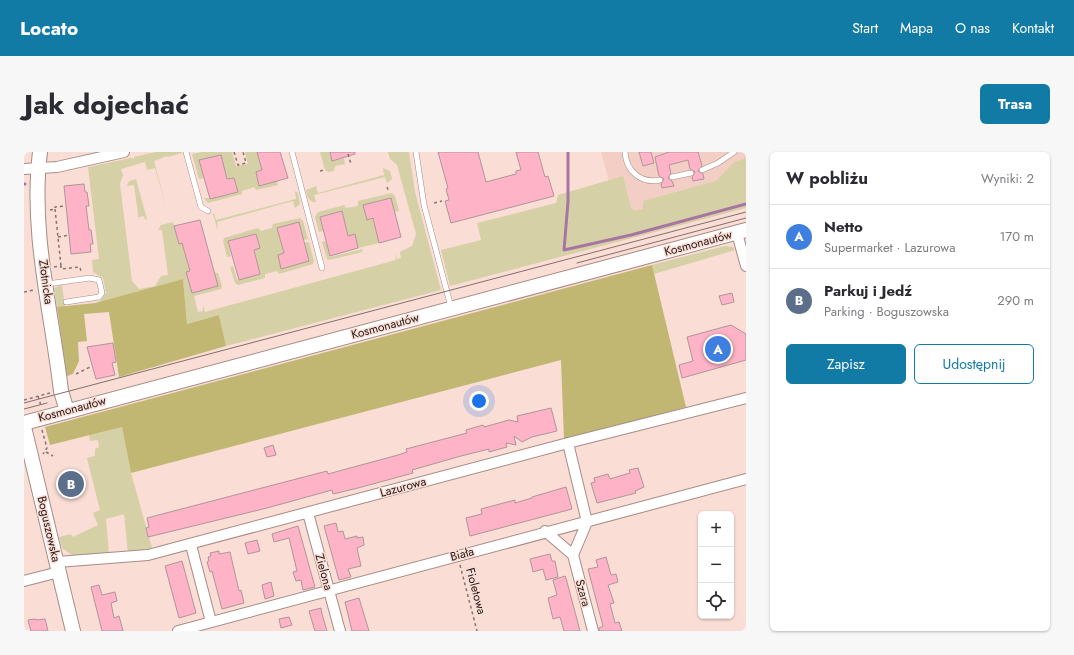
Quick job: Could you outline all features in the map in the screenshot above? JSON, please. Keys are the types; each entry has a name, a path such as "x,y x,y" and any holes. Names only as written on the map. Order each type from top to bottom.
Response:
{"main road":[{"name":"Złotnicka","path":"40,152 40,287 61,391 67,411"},
{"name":"Kosmonautów","path":"24,423 742,232"},
{"name":"Boguszowska","path":"24,427 73,631"}],"street":[{"path":"24,169 57,167 124,152"},
{"path":"742,232 746,266"},
{"name":"Lazurowa","path":"24,581 58,567 148,555 191,545 568,443 746,398"},
{"path":"545,531 573,554 587,522 568,443"},
{"name":"Biała","path":"178,631 545,531 587,522 746,479"},
{"name":"Zielona","path":"308,513 340,631"},
{"path":"191,545 211,622"},
{"name":"Szara","path":"573,554 593,631"}],"lane":[{"path":"186,152 201,208 208,211"},
{"path":"292,152 322,268"},
{"path":"416,152 424,205 452,308"},
{"path":"625,152 629,168 637,176 646,180 660,180"},
{"path":"702,170 718,163 734,152"},
{"path":"672,177 691,173"},
{"path":"40,287 82,279 96,278 99,280 101,295 96,299 66,302"}],"path":[{"path":"234,152 238,165 246,163 243,152"},
{"path":"348,154 351,164"},
{"path":"320,171 324,170"},
{"path":"387,187 389,192"},
{"path":"434,203 442,201"},
{"path":"46,210 66,206"},
{"path":"55,209 61,269 80,267 82,279"},
{"path":"58,237 69,236"},
{"path":"50,268 61,266"},
{"path":"24,292 40,287"},
{"path":"76,374 90,367"},
{"path":"24,400 52,392"},
{"path":"38,396 42,408"},
{"path":"41,426 46,445 46,452"},
{"path":"38,455 46,452"},
{"path":"46,452 53,456"},
{"name":"Fioletowa","path":"457,555 478,631"}],"shaded area":[{"path":"156,152 182,152 154,161 167,210 155,168 147,170 145,162 121,169 123,175 120,184 132,281 139,289 155,286 161,276 168,275 162,230 158,230 161,225 173,222 179,244 182,243 190,271 218,273 222,286 221,289 194,296 198,312 203,311 203,305 205,312 396,260 395,253 397,259 401,258 400,252 412,246 416,234 397,165 390,159 388,152 409,152 415,192 441,290 226,346 219,315 187,324 183,279 99,302 106,293 103,278 93,272 92,260 99,259 88,167 131,158 134,159 134,157"},
{"path":"202,152 232,152 236,166 248,164 245,152 257,152 262,170 256,172 259,186 277,181 278,185 256,190 254,187 242,191 242,194 208,203 204,198 210,199 237,192 234,178 227,179 220,155 199,161 204,178 199,179 192,154"},
{"path":"320,152 330,152 332,161 344,158 345,164 335,166 334,171 328,172 325,170"},
{"path":"601,152 746,152 746,184 619,218"},
{"path":"746,158 746,208 450,286 441,250 481,240 477,223 556,203 558,195 623,176 631,208 635,211 643,209 643,201 716,181 734,162"},
{"path":"383,168 390,171 392,179 387,183 385,177 314,195 316,202 312,202 308,198 306,190 316,186 318,193 384,175"},
{"path":"136,179 147,219 145,220 144,216 139,217 139,221 134,185 127,186 129,181"},
{"path":"295,191 298,193 300,204 295,208 293,201 217,222 218,229 217,228 214,213 216,220 296,199"},
{"path":"392,193 395,196 399,211 394,212 390,198 363,205 367,220 373,218 379,243 358,248 355,234 348,236 342,211 320,217 323,231 319,232 315,217 318,212 344,205 346,208 358,206 358,201"},
{"path":"300,218 303,221 308,239 304,240 299,222 277,228 284,253 278,255 282,269 309,261 304,243 309,242 314,261 313,264 279,274 277,271 265,274 265,278 238,285 235,283 230,267 233,266 237,280 260,274 254,249 260,248 256,234 228,241 231,256 227,257 223,241 224,238 258,228 261,231 272,228 273,224"},
{"path":"326,241 330,257 363,249 362,252 329,260 327,259 322,242"},
{"path":"725,246 733,247 735,250 654,274 652,265"},
{"path":"652,265 686,407 564,440 561,360 131,473 122,427 50,445 45,427"},
{"path":"183,279 187,324 219,315 226,346 119,377 109,312 84,314 87,341 78,342 79,361 73,374 67,376 57,307 95,303"},
{"path":"62,285 65,307 57,307 54,288"},
{"path":"122,427 131,473 152,548 128,553 124,514 106,519 109,554 75,557 62,548 59,537 71,534 73,537 98,525 93,513 100,510 87,458 95,456 95,449 99,447 98,440 90,441 89,435"}],"building":[{"path":"257,152 280,152 288,178 259,186 256,172 262,170"},
{"path":"330,152 355,152 355,154 332,161"},
{"path":"438,152 478,152 486,182 516,174 516,171 521,170 516,152 538,152 545,177 548,176 554,196 451,223 445,201 449,200 446,189 448,188"},
{"path":"639,152 651,152 654,163 643,166"},
{"path":"669,152 698,152 702,166 698,171 703,174 704,179 693,181 692,177 695,172 690,169 688,160 669,165 671,173 668,178 672,181 674,186 662,188 661,184 664,179 659,176 655,157"},
{"path":"221,155 227,179 234,178 238,192 210,199 199,160"},
{"path":"84,184 89,206 86,206 89,230 91,230 93,244 90,244 91,252 71,254 64,186"},
{"path":"391,198 401,237 379,243 373,218 367,220 363,205"},
{"path":"342,211 348,236 355,234 358,248 330,256 320,217"},
{"path":"200,220 218,286 192,293 186,272 190,271 182,243 179,244 174,226"},
{"path":"299,222 309,261 281,269 278,255 284,253 277,228"},
{"path":"256,234 260,248 254,250 260,274 239,280 228,241"},
{"path":"732,293 734,302 722,305 719,296"},
{"path":"731,325 746,334 746,360 682,378 679,365 693,361 687,337"},
{"path":"113,343 116,362 112,363 115,375 96,379 87,347"},
{"path":"551,408 557,431 532,437 522,442 514,436 516,445 506,443 507,447 489,452 489,449 461,456 412,470 413,473 358,488 333,494 332,490 267,508 148,537 146,528 149,527 147,518 327,471 328,474 398,455 407,452 406,449 467,433 466,430 509,420 518,422 517,416"},
{"path":"273,445 276,455 267,457 264,448"},
{"path":"638,468 644,487 635,491 636,493 597,503 591,483 595,482 594,478 608,474 610,479 630,473 629,470"},
{"path":"566,487 572,509 470,536 466,518 482,514 481,509 515,500 515,503"},
{"path":"336,523 338,532 343,531 345,539 357,536 357,538 363,537 364,545 357,548 361,566 348,569 351,577 339,580 324,526"},
{"path":"298,526 315,587 303,590 301,580 296,581 293,572 297,571 289,538 274,542 272,534"},
{"path":"257,540 260,551 248,554 245,543"},
{"path":"219,551 219,554 230,552 239,591 241,590 244,603 222,609 212,571 210,572 207,562 209,561 208,557 211,556 210,553"},
{"path":"550,554 552,561 555,561 558,577 546,580 543,569 533,572 530,559"},
{"path":"606,557 611,575 616,574 618,582 608,585 614,603 610,604 615,623 619,622 622,631 599,631 599,628 603,626 588,569 598,567 596,560"},
{"path":"182,561 196,613 179,618 165,566"},
{"path":"565,576 580,631 564,631 560,617 553,619 548,598 557,595 553,580"},
{"path":"271,582 274,596 265,599 262,585"},
{"path":"99,585 102,595 115,592 117,601 111,603 114,618 119,616 123,631 102,631 91,587"},
{"path":"359,598 369,631 352,631 345,602"},
{"path":"321,608 327,631 315,631 309,611"},
{"path":"289,617 292,625 281,628 279,619"},
{"path":"45,619 48,631 31,631 28,620"}],"waterway":[{"path":"568,152 568,202 564,250 631,235 746,204"}],"tram line":[{"path":"24,403 746,212"},
{"path":"577,263 746,218"},
{"path":"24,409 47,403"}],"place":[{"name":"Netto","path":"718,349"},
{"name":"Parkuj i Jedź","path":"71,484"}]}
